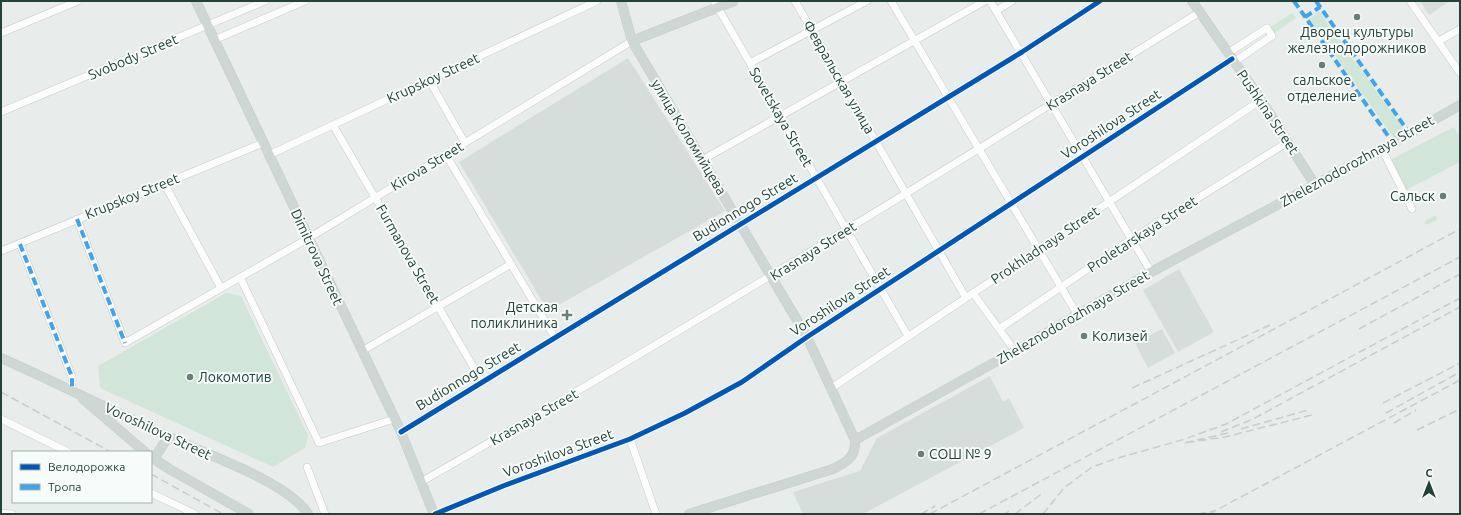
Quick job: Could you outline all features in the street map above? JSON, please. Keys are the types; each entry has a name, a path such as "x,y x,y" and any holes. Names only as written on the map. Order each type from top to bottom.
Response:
{"main road":[{"name":"Dimitrova Street","path":"196,1 401,432 435,514"},
{"name":"улица Коломийцева","path":"621,1 632,41 807,337 855,440"},
{"name":"Kirova Street","path":"632,41 716,4 734,1"},
{"name":"Pushkina Street","path":"1192,1 1261,100 1315,185"},
{"name":"Zheleznodorozhnaya Street","path":"855,440 1015,351 1151,272 1382,149 1460,105"},
{"name":"Voroshilova Street","path":"1,358 72,390 168,437 273,484 300,502 308,514"},
{"path":"72,390 145,451"},
{"path":"168,437 153,458 249,514"},
{"path":"689,514 833,469 848,462 856,448 855,440"}],"street":[{"path":"1,33 78,1"},
{"name":"Svobody Street","path":"1,112 265,1"},
{"path":"214,40 305,1"},
{"name":"Krupskoy Street","path":"269,155 597,1"},
{"name":"Февральская улица","path":"795,1 966,298"},
{"path":"750,64 867,1"},
{"path":"891,1 1077,314"},
{"path":"702,160 985,1"},
{"path":"990,1 1022,52 1051,104 1151,272"},
{"path":"996,11 1012,1"},
{"name":"Budionnogo Street","path":"401,432 1022,52 1100,1"},
{"path":"1410,1 1460,73"},
{"name":"Sovetskaya Street","path":"716,4 908,336"},
{"name":"Krasnaya Street","path":"421,482 597,381 772,276 1200,12"},
{"name":"Voroshilova Street","path":"435,514 503,486 630,439 742,382 807,337 1083,157 1231,58 1272,36 1267,28 1231,58"},
{"path":"1439,41 1460,29"},
{"name":"Kirova Street","path":"77,219 125,343 308,238 632,41"},
{"path":"429,80 465,143"},
{"name":"Prokhladnaya Street","path":"830,389 1261,100"},
{"name":"Furmanova Street","path":"333,125 482,382"},
{"name":"Proletarskaya Street","path":"999,329 1132,239 1288,142"},
{"name":"Krupskoy Street","path":"1,251 263,143"},
{"path":"1382,149 1412,209"},
{"path":"446,155 555,338"},
{"path":"164,183 221,288"},
{"path":"20,244 72,377 72,390"},
{"path":"362,351 511,264"},
{"path":"240,277 319,443 394,419"},
{"path":"973,293 1015,351"},
{"path":"1,419 66,451"},
{"path":"630,439 656,514"},
{"path":"307,467 325,514"},
{"path":"152,492 195,514"},
{"path":"1,513 12,514"}],"shaded area":[{"path":"1420,1 1450,1 1429,15"},
{"path":"628,58 725,211 548,311 459,162"},
{"path":"1179,269 1214,332 1178,352 1143,290"},
{"path":"1162,329 1175,353 1148,368 1135,343"},
{"name":"СОШ № 9","path":"990,376 1003,402 1009,398 1024,428 863,514 803,514 793,492 860,471 877,438"}],"green space":[{"path":"1319,11 1405,131 1394,138 1309,19"},
{"path":"1292,13 1296,18 1273,34 1269,28"},
{"path":"1454,127 1460,138 1460,162 1406,190 1390,160"},
{"path":"1436,216 1437,220 1426,225 1425,221"},
{"name":"Локомотив","path":"226,293 241,296 308,435 305,448 273,467 100,388 98,366"}],"railway":[{"path":"930,514 1460,229"},
{"path":"979,514 1460,257"},
{"path":"1359,329 1460,274"},
{"path":"1043,514 1064,488 1092,467 1185,439 1226,424 1460,298"},
{"path":"1221,432 1253,419 1460,307"},
{"path":"1132,388 1270,325"},
{"path":"1383,403 1460,363"},
{"path":"1386,413 1460,372"},
{"path":"1209,514 1460,380"},
{"path":"1,392 109,451"},
{"path":"1417,430 1460,409"},
{"path":"1241,429 1308,410"},
{"path":"1394,423 1416,410"},
{"path":"1228,433 1184,443 1225,437 1312,415"},
{"path":"152,475 223,514"},
{"path":"1015,514 1044,492"},
{"path":"921,514 935,506"},
{"path":"1005,514 1009,511"},
{"path":"1198,514 1214,511"}],"marked path":[{"path":"1294,1 1393,143"},
{"path":"1316,1 1410,134"},
{"path":"1305,17 1320,7"},
{"path":"77,219 125,343"},
{"path":"20,244 72,377 72,390"}],"cycle path":[{"path":"401,432 1022,52 1100,1"},
{"path":"435,514 503,486 630,439 685,413 742,382 807,337 1232,59"}],"place":[{"name":"Дворец культуры железнодорожников","path":"1357,17"},
{"name":"сальское отделение","path":"1322,65"},
{"name":"Сальск","path":"1443,196"},
{"name":"Детская поликлиника","path":"567,315"},
{"name":"Колизей","path":"1084,336"},
{"name":"Локомотив","path":"190,377"},
{"name":"СОШ № 9","path":"921,454"}]}
